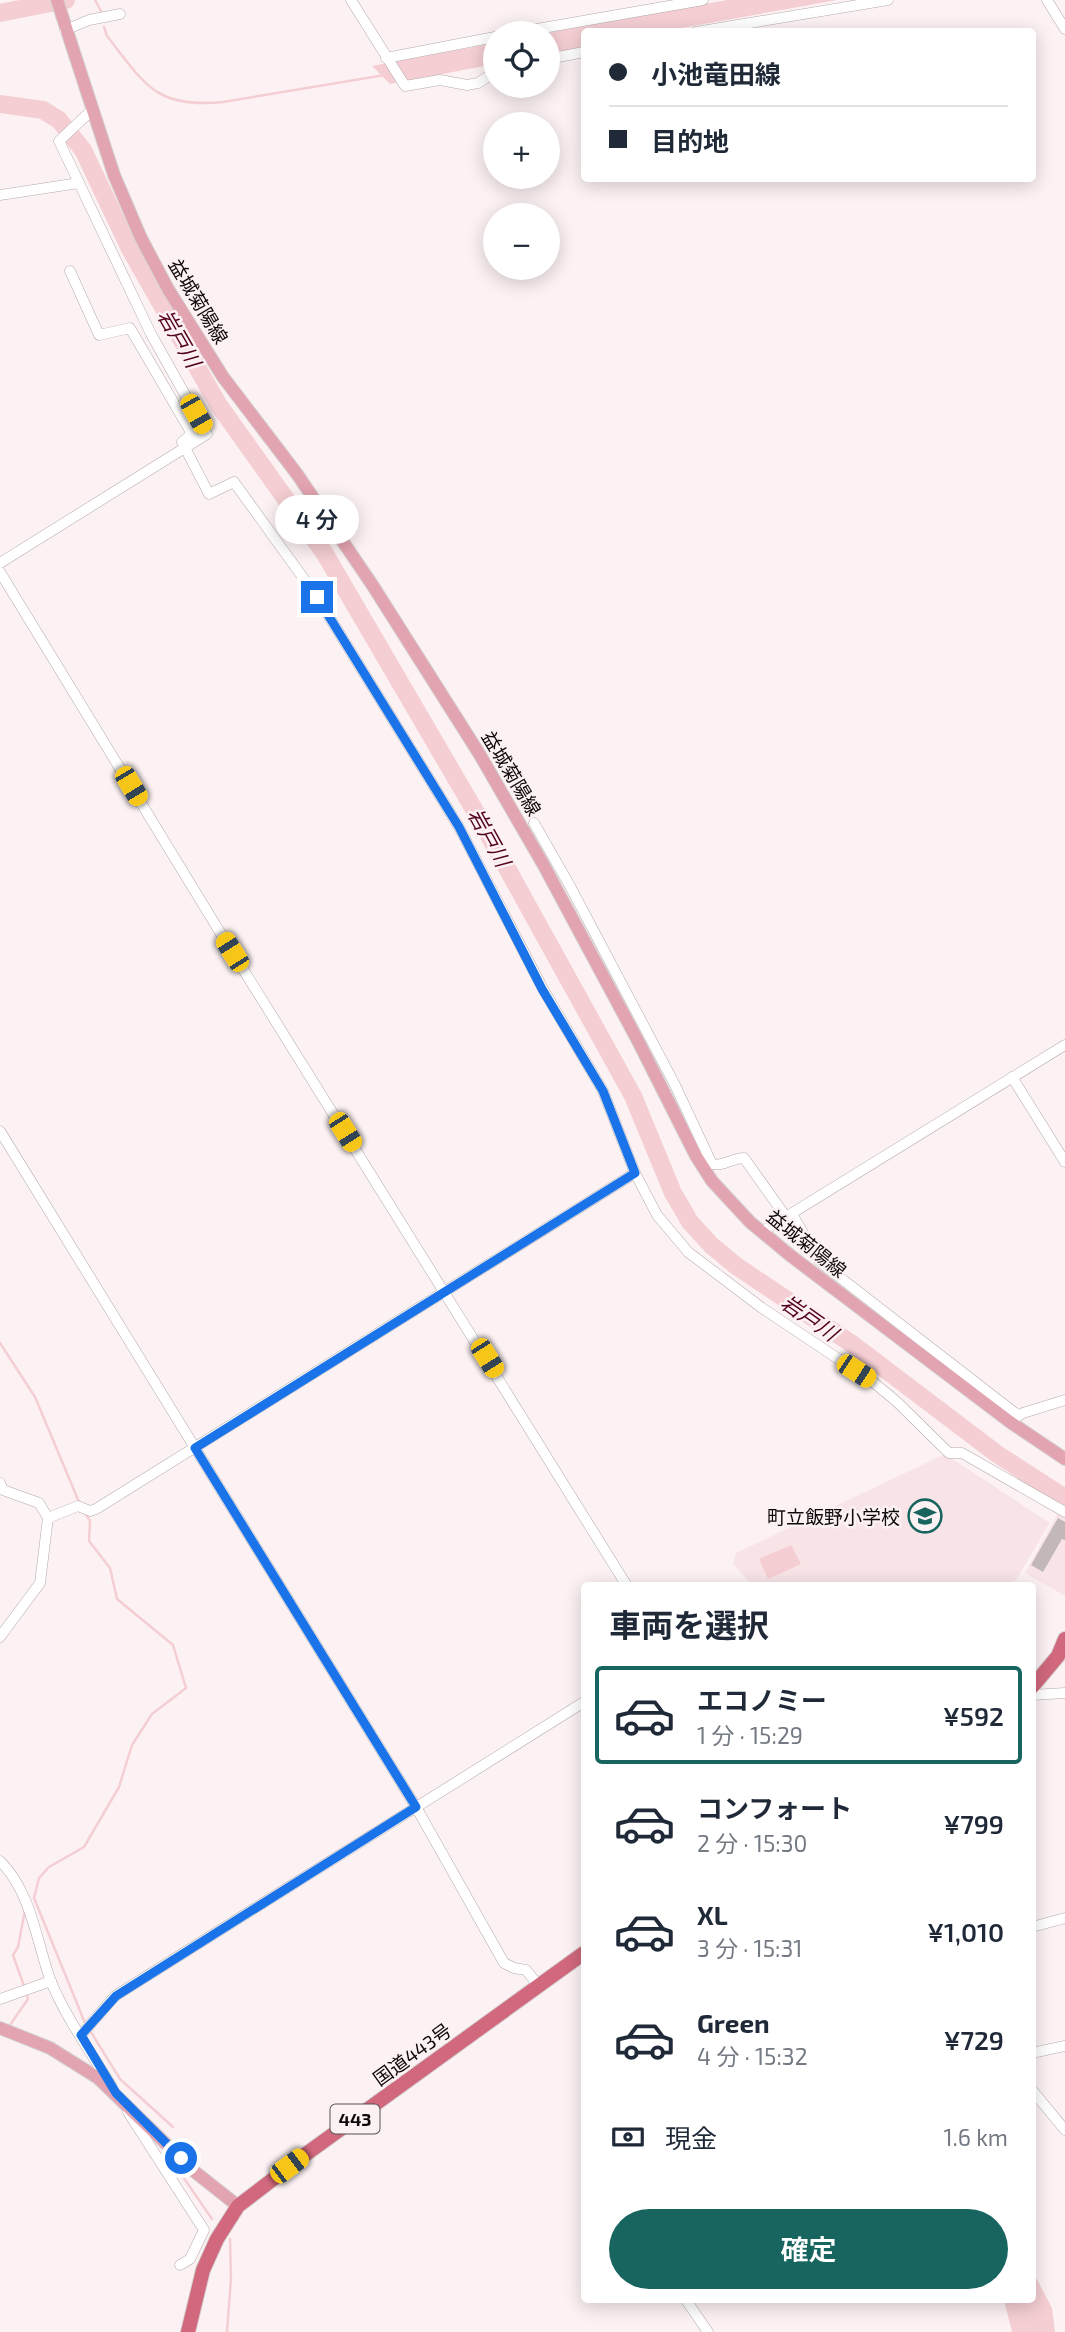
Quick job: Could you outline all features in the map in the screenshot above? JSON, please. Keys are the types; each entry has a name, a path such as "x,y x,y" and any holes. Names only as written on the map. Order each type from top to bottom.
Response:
{"highway":[{"path":"1036,1682 1058,1656 1065,1639"},
{"name":"国道443号","path":"188,2332 203,2270 217,2239 239,2206 306,2154 581,1955"}],"main road":[{"name":"益城菊陽線","path":"57,0 114,175 141,238 168,289 223,376 297,474 373,586 480,755 555,885 696,1156 730,1202 791,1256 1065,1459"},
{"path":"0,2028 50,2048 98,2078 195,2172 239,2206"}],"street":[{"path":"351,0 405,86 440,80 467,85 483,80"},
{"path":"560,25 703,0"},
{"path":"720,28 888,0"},
{"path":"1047,0 1065,29"},
{"path":"65,30 89,20 120,14"},
{"path":"387,59 483,39"},
{"path":"560,57 581,53"},
{"path":"0,563 208,434 151,334 59,141 92,110"},
{"path":"0,195 79,183"},
{"path":"70,271 99,335 130,328 192,434 182,442 209,494 233,482 290,556 343,638 459,827 542,989 603,1091 635,1173 657,1215 688,1252 762,1308 873,1382 897,1401 949,1453 962,1453 1065,1512"},
{"path":"0,572 218,929 625,1582"},
{"path":"534,823 675,1085 712,1164 744,1158 789,1216 820,1262 1014,1419 1065,1400"},
{"path":"763,1231 1065,1045"},
{"path":"1012,1077 1065,1162"},
{"path":"0,1131 416,1807 504,1963 526,1970 539,1986"},
{"path":"48,1518 78,1506 90,1511 96,1509 635,1173"},
{"path":"0,1483 3,1490 39,1503 48,1518 40,1583 0,1637"},
{"path":"1036,1695 1065,1693"},
{"path":"86,2030 116,1996 581,1704"},
{"path":"0,1861 20,1888 51,1981 86,2030 116,2093 204,2230 190,2259 180,2265"},
{"path":"1036,1926 1065,1918"},
{"path":"0,1999 51,1981"},
{"path":"1036,2051 1065,2046"},
{"path":"1036,2095 1065,2130"},
{"path":"688,2303 708,2332"}],"shaded area":[{"path":"727,0 837,0 682,28 581,28 581,48 560,52 560,31"},
{"path":"483,45 483,66 390,84 372,66"},
{"name":"町立飯野小学校","path":"945,1454 1050,1523 1016,1580 1012,1582 749,1582 733,1564 736,1553"},
{"path":"1058,1513 1065,1517 1065,1596 1025,1573"},
{"path":"791,1545 801,1564 768,1579 759,1559"},
{"path":"1036,2278 1052,2308 1055,2332 1012,2332 1005,2303 1036,2303"}],"building":[{"path":"1058,1518 1065,1522 1065,1540 1062,1539 1043,1572 1031,1565"}],"waterway":[{"path":"0,13 66,0"},
{"path":"95,0 101,11"},
{"path":"104,27 107,36 142,80 166,97 182,101 223,102 385,75"},
{"name":"岩戸川","path":"0,104 43,110 59,120 83,150 130,249 218,404 325,554 482,823 633,1096 673,1193 690,1222 711,1245 735,1265 852,1344 997,1454 1065,1498"},
{"path":"0,1343 35,1397 79,1502"},
{"path":"84,1511 90,1521 89,1541 110,1568 117,1599 173,1645 186,1688 152,1714 132,1745 119,1787 84,1847 49,1867 39,1878 34,1898 85,2023"},
{"path":"24,1986 13,1955 18,1947 25,1910"},
{"path":"10,2025 28,1999 26,1992"},
{"path":"89,2029 120,2079 173,2127"},
{"path":"177,2168 212,2219"},
{"path":"227,2332 231,2278 230,2239"}],"place":[{"name":"町立飯野小学校","path":"925,1516"}],"route":[{"path":"181,2158 116,2093 81,2035 116,1996 416,1807 195,1448 635,1173 603,1091 542,989 459,827 317,597"}]}
